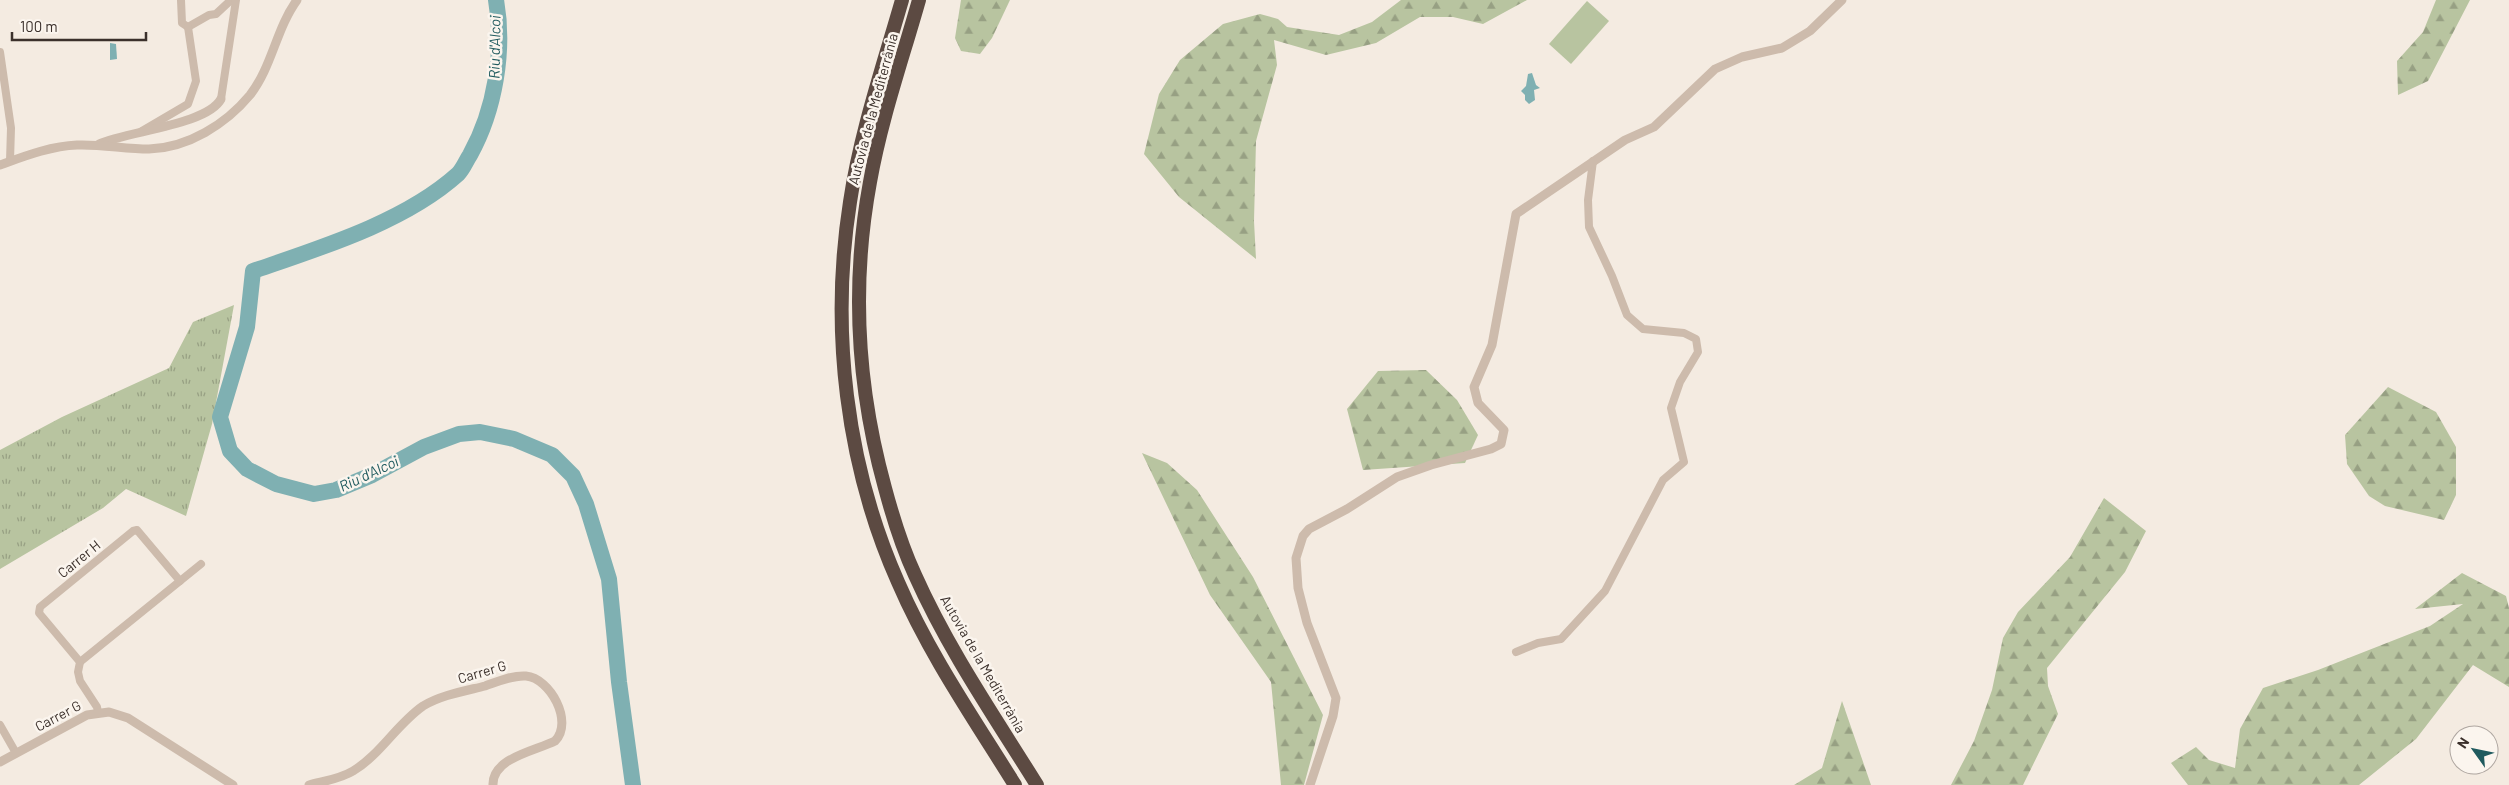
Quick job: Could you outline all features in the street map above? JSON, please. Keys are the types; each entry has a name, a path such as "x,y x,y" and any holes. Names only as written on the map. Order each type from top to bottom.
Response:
{"highway":[{"name":"Autovia de la Mediterrània","path":"902,0 858,162 847,224 842,283 844,362 851,420 864,491 889,561 907,602 940,664 1015,785"},
{"name":"Autovia de la Mediterrània","path":"919,0 890,101 870,181 860,252 858,300 861,362 874,447 906,553 924,595 956,655 1037,785"}],"street":[{"path":"136,134 188,104 196,81 188,27 182,22 181,0"},
{"path":"188,27 209,15 216,14 231,0"},
{"path":"97,145 164,127 210,111 221,99 236,0"},
{"path":"0,165 62,146 97,145 147,149 166,147 191,139 218,123 244,101 257,84 268,65 285,18 297,0"},
{"path":"1310,785 1333,716 1336,698 1308,623 1298,588 1296,558 1301,540 1309,529 1347,509 1389,481 1431,464 1480,453 1500,444 1504,435 1502,427 1478,403 1474,387 1492,345 1511,251 1514,219 1523,208 1593,161 1625,140 1654,127 1715,68 1742,57 1782,48 1810,32 1842,0"},
{"path":"0,52 11,128 10,161"},
{"path":"1516,652 1538,642 1561,639 1605,591 1620,558 1663,480 1684,462 1672,408 1680,382 1698,352 1696,339 1684,333 1643,329 1627,315 1612,276 1589,227 1588,200 1593,161"},
{"name":"Carrer H","path":"80,662 39,613 40,607 132,531 141,532 180,581"},
{"path":"98,712 97,707 78,676 80,662 201,564"},
{"name":"Carrer G","path":"309,785 353,771 410,717 430,702 517,676 535,678 551,692 562,718 561,733 555,740 501,765 493,778 493,785"},
{"name":"Carrer G","path":"0,762 87,715 98,712 115,712 128,718 233,785"},
{"path":"0,725 16,753"}],"green space":[{"path":"961,0 1010,0 992,38 980,54 961,51 955,38"},
{"path":"1401,0 1527,0 1483,24 1453,17 1420,17 1376,43 1326,55 1274,40 1277,65 1256,141 1254,221 1256,259 1179,197 1144,154 1159,94 1180,60 1223,24 1260,14 1278,19 1287,27 1339,35 1372,22"},
{"path":"2436,0 2470,0 2428,81 2398,95 2397,61 2423,32"},
{"path":"1587,1 1609,21 1571,64 1549,44"},
{"path":"234,305 212,424 186,516 126,489 103,508 0,569 0,450 62,417 169,368 193,322"},
{"path":"1426,370 1457,400 1478,435 1465,463 1363,470 1347,409 1378,371"},
{"path":"2388,387 2436,412 2456,447 2456,495 2444,520 2385,506 2369,496 2347,464 2345,435"},
{"path":"1142,453 1167,463 1197,490 1253,577 1323,715 1304,785 1281,785 1271,682 1210,595"},
{"path":"2104,498 2146,531 2125,572 2047,668 2048,686 2058,714 2023,785 1951,785 1974,741 1992,690 2003,638 2018,612 2070,557"},
{"path":"2462,573 2506,596 2509,608 2509,687 2473,665 2416,739 2359,785 2188,785 2171,763 2196,747 2209,760 2235,768 2240,729 2263,688 2318,670 2430,626 2463,604 2415,609"},
{"path":"1842,701 1871,785 1794,785 1822,768"}],"water":[{"path":"110,43 116,44 117,59 110,60"},
{"path":"1532,73 1536,85 1540,88 1534,90 1535,100 1529,104 1521,91 1526,86 1528,74"}],"waterway":[{"name":"Riu d'Alcoi","path":"496,0 499,39 496,79 492,99 479,137 461,170 437,191 388,220 333,243 253,271 247,327 220,417 230,451 247,469 276,484 314,494 336,490 372,475 424,447 459,434 480,432 514,439 552,455 573,476 586,504 609,579 619,682 633,785"}]}
